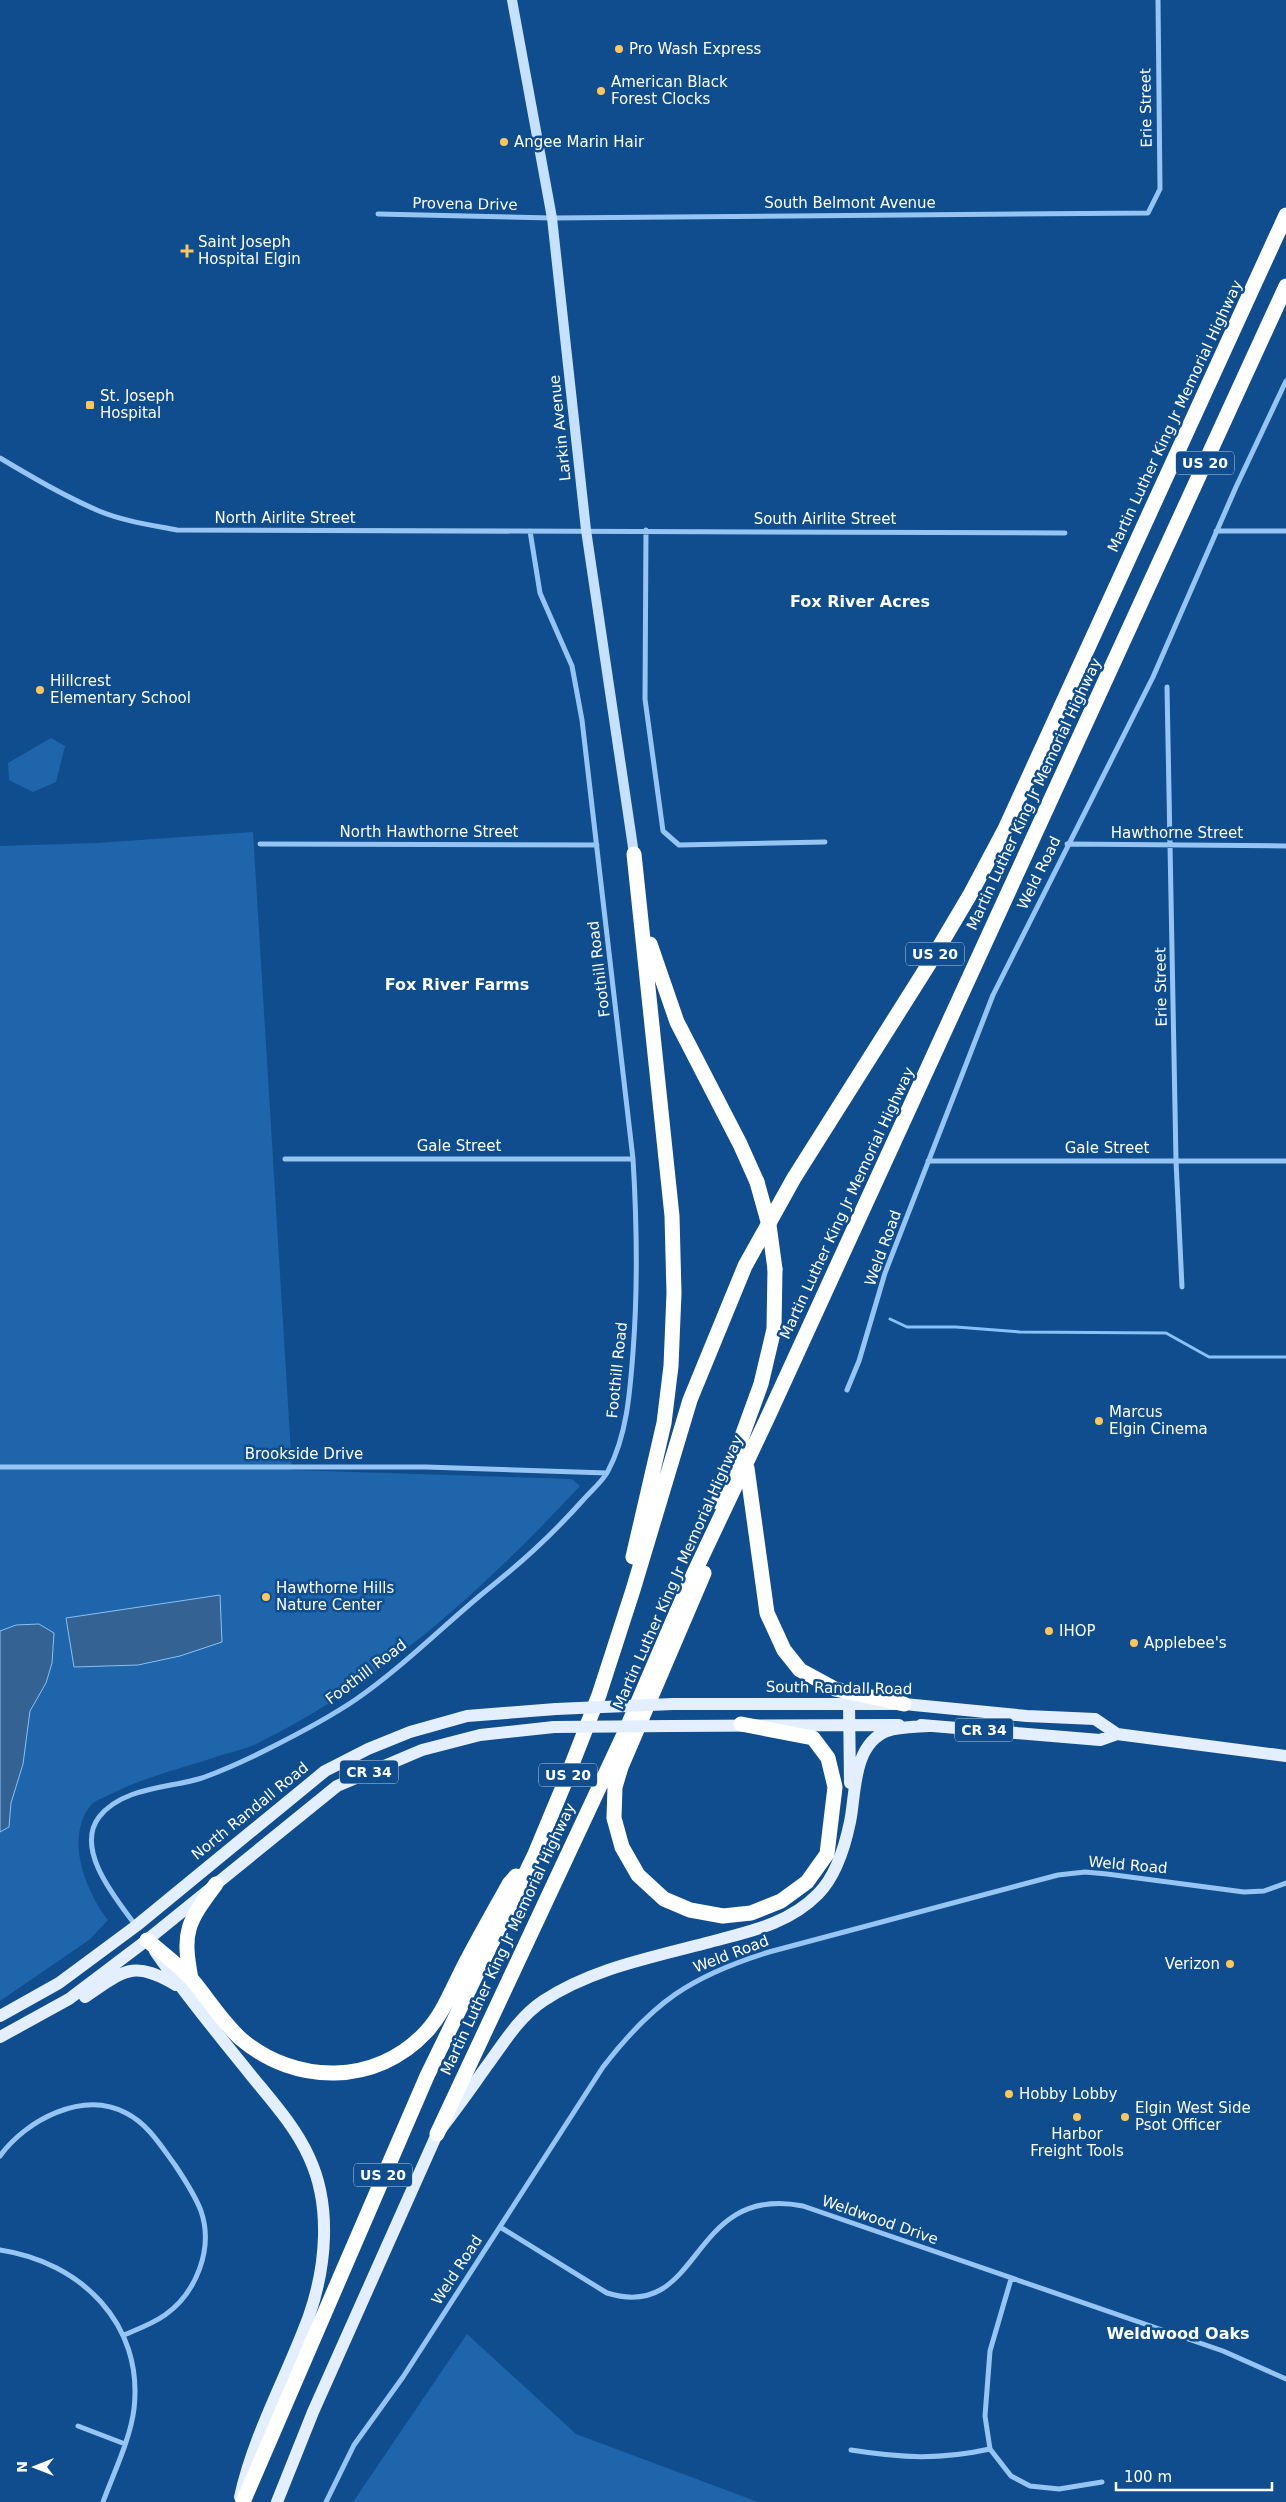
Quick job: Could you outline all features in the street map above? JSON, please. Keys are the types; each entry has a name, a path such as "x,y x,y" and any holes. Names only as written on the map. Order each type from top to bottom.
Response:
{"highway":[{"name":"Martin Luther King Jr Memorial Highway","path":"535,1854 599,1695 633,1590 690,1400 745,1266 809,1153 934,956 1005,829 1286,215"},
{"name":"Martin Luther King Jr Memorial Highway","path":"437,2134 622,1739 687,1588 766,1422 1286,286"},
{"path":"599,1695 635,1552 664,1423 671,1366 674,1293 672,1216 634,854"},
{"path":"634,854 648,937 659,974 677,1022 740,1144 756,1182 769,1226 776,1269 774,1330 761,1384 687,1588"},
{"path":"741,1724 813,1738 828,1758 835,1787 827,1854 807,1882 781,1901 751,1913 723,1916 690,1910 664,1899 638,1875 622,1847 614,1818 613,1805 621,1767 689,1611 766,1422"},
{"path":"747,1468 767,1613 784,1650 800,1670 835,1689 904,1704"},
{"path":"148,1940 185,1983 240,2038 268,2057 294,2069 323,2073 347,2073 376,2065 401,2053 426,2033 443,2010 462,1970 509,1884 535,1854"},
{"name":"US 20","path":"243,2502 423,2086 535,1854"},
{"path":"185,1983 187,1929 195,1912 216,1884"}],"main road":[{"name":"Larkin Avenue","path":"512,0 552,218 586,530 634,854"},
{"name":"South Randall Road","path":"556,1709 673,1704 849,1702 904,1704 1027,1716 1095,1719 1117,1734"},
{"path":"849,1702 851,1820"},
{"name":"North Randall Road","path":"0,2016 59,1983 136,1926 325,1771 368,1749 410,1732 467,1716 556,1709"},
{"name":"South Randall Road","path":"216,1884 337,1786 422,1750 480,1735 554,1727 741,1724 928,1726 1100,1740 1117,1734 1286,1756"},
{"path":"437,2134 457,2109 513,2029 541,2002 583,1979 636,1961 766,1927 798,1911 819,1892 836,1866 851,1820 855,1779 861,1758 871,1744 886,1732 928,1726"},
{"name":"CR 34","path":"0,2037 68,1999 148,1940 216,1884"},
{"path":"35,2018 64,2010 120,1973 129,1970 143,1970 156,1973 185,1983 286,2118 310,2157 321,2192 324,2231 321,2278 308,2316 246,2469 239,2502"},
{"name":"US 20","path":"277,2502 313,2412 437,2134"}],"street":[{"name":"Erie Street","path":"1148,213 1160,188 1158,0"},
{"name":"South Belmont Avenue","path":"552,218 1148,213"},
{"name":"Provena Drive","path":"378,214 552,218"},
{"name":"Weld Road","path":"847,1390 859,1360 885,1273 993,995 1067,844 1153,677 1216,530 1286,380"},
{"name":"North Airlite Street","path":"0,458 46,486 99,511 131,521 177,530 586,530"},
{"name":"South Airlite Street","path":"586,530 1065,533"},
{"path":"646,530 646,698 663,831 679,845 825,842"},
{"path":"1216,530 1286,531"},
{"name":"Foothill Road","path":"136,1926 103,1880 95,1861 92,1834 95,1823 104,1811 132,1796 214,1773 275,1745 355,1700 537,1550 608,1473 625,1420 633,1360 637,1256 633,1159 582,720 572,666 540,593 530,531"},
{"name":"Erie Street","path":"1167,687 1176,1161 1182,1287"},
{"name":"North Hawthorne Street","path":"260,844 597,845"},
{"name":"Hawthorne Street","path":"1067,844 1286,846"},
{"name":"Gale Street","path":"285,1159 633,1159"},
{"name":"Gale Street","path":"928,1161 1286,1161"},
{"name":"Brookside Drive","path":"0,1467 426,1467 608,1473"},
{"name":"Weld Road","path":"326,2502 354,2445 403,2377 577,2105 614,2052 655,2008 702,1977 746,1959 820,1937 1065,1874 1107,1874 1244,1892 1264,1891 1286,1883"},
{"path":"0,2156 16,2138 50,2117 65,2110 94,2105 117,2109 138,2121 176,2167 189,2187 201,2213 205,2237 201,2265 194,2283 178,2304 154,2322 124,2335"},
{"name":"Weldwood Drive","path":"500,2227 607,2293 621,2297 650,2296 664,2290 674,2281 724,2222 742,2211 770,2203 803,2206 1224,2351 1286,2379"},
{"path":"0,2250 48,2262 78,2279 106,2306 124,2335 135,2388 134,2408 125,2444 103,2502"},
{"path":"1011,2279 990,2351 985,2416 990,2449 1011,2476 1030,2486 1059,2489 1102,2482"},
{"path":"78,2426 125,2444"},
{"path":"851,2450 913,2458 961,2455 990,2449"}],"shaded area":[{"path":"51,738 65,746 56,782 33,792 9,780 8,763"},
{"name":"Hawthorne Hills Nature Center","path":"253,832 292,1470 572,1479 580,1486 471,1595 391,1661 349,1690 306,1718 256,1744 150,1778 121,1789 92,1804 83,1818 79,1833 81,1864 92,1895 108,1920 89,1940 0,2001 0,846 97,843"},
{"path":"220,1595 222,1642 180,1656 138,1665 74,1667 66,1618"},
{"path":"39,1624 54,1633 52,1663 46,1683 30,1711 23,1764 11,1803 9,1827 0,1832 0,1631 16,1625"},
{"path":"467,2334 576,2434 758,2502 353,2502"}],"waterway":[{"path":"890,1319 907,1327 956,1327 1020,1332 1166,1333 1209,1357 1286,1357"}],"place":[{"name":"Pro Wash Express","path":"619,49"},
{"name":"American Black Forest Clocks","path":"601,91"},
{"name":"Angee Marin Hair","path":"504,142"},
{"name":"Saint Joseph Hospital Elgin","path":"187,251"},
{"name":"St. Joseph Hospital","path":"90,405"},
{"name":"Hillcrest Elementary School","path":"40,690"},
{"name":"Marcus Elgin Cinema","path":"1099,1421"},
{"name":"Hawthorne Hills Nature Center","path":"266,1597"},
{"name":"IHOP","path":"1049,1631"},
{"name":"Applebee's","path":"1134,1643"},
{"name":"Verizon","path":"1230,1964"},
{"name":"Hobby Lobby","path":"1009,2094"},
{"name":"Harbor Freight Tools","path":"1077,2117"},
{"name":"Elgin West Side Psot Officer","path":"1125,2117"}],"district":[{"name":"Fox River Acres","path":"860,601"},
{"name":"Fox River Farms","path":"457,984"},
{"name":"Weldwood Oaks","path":"1178,2333"}]}
